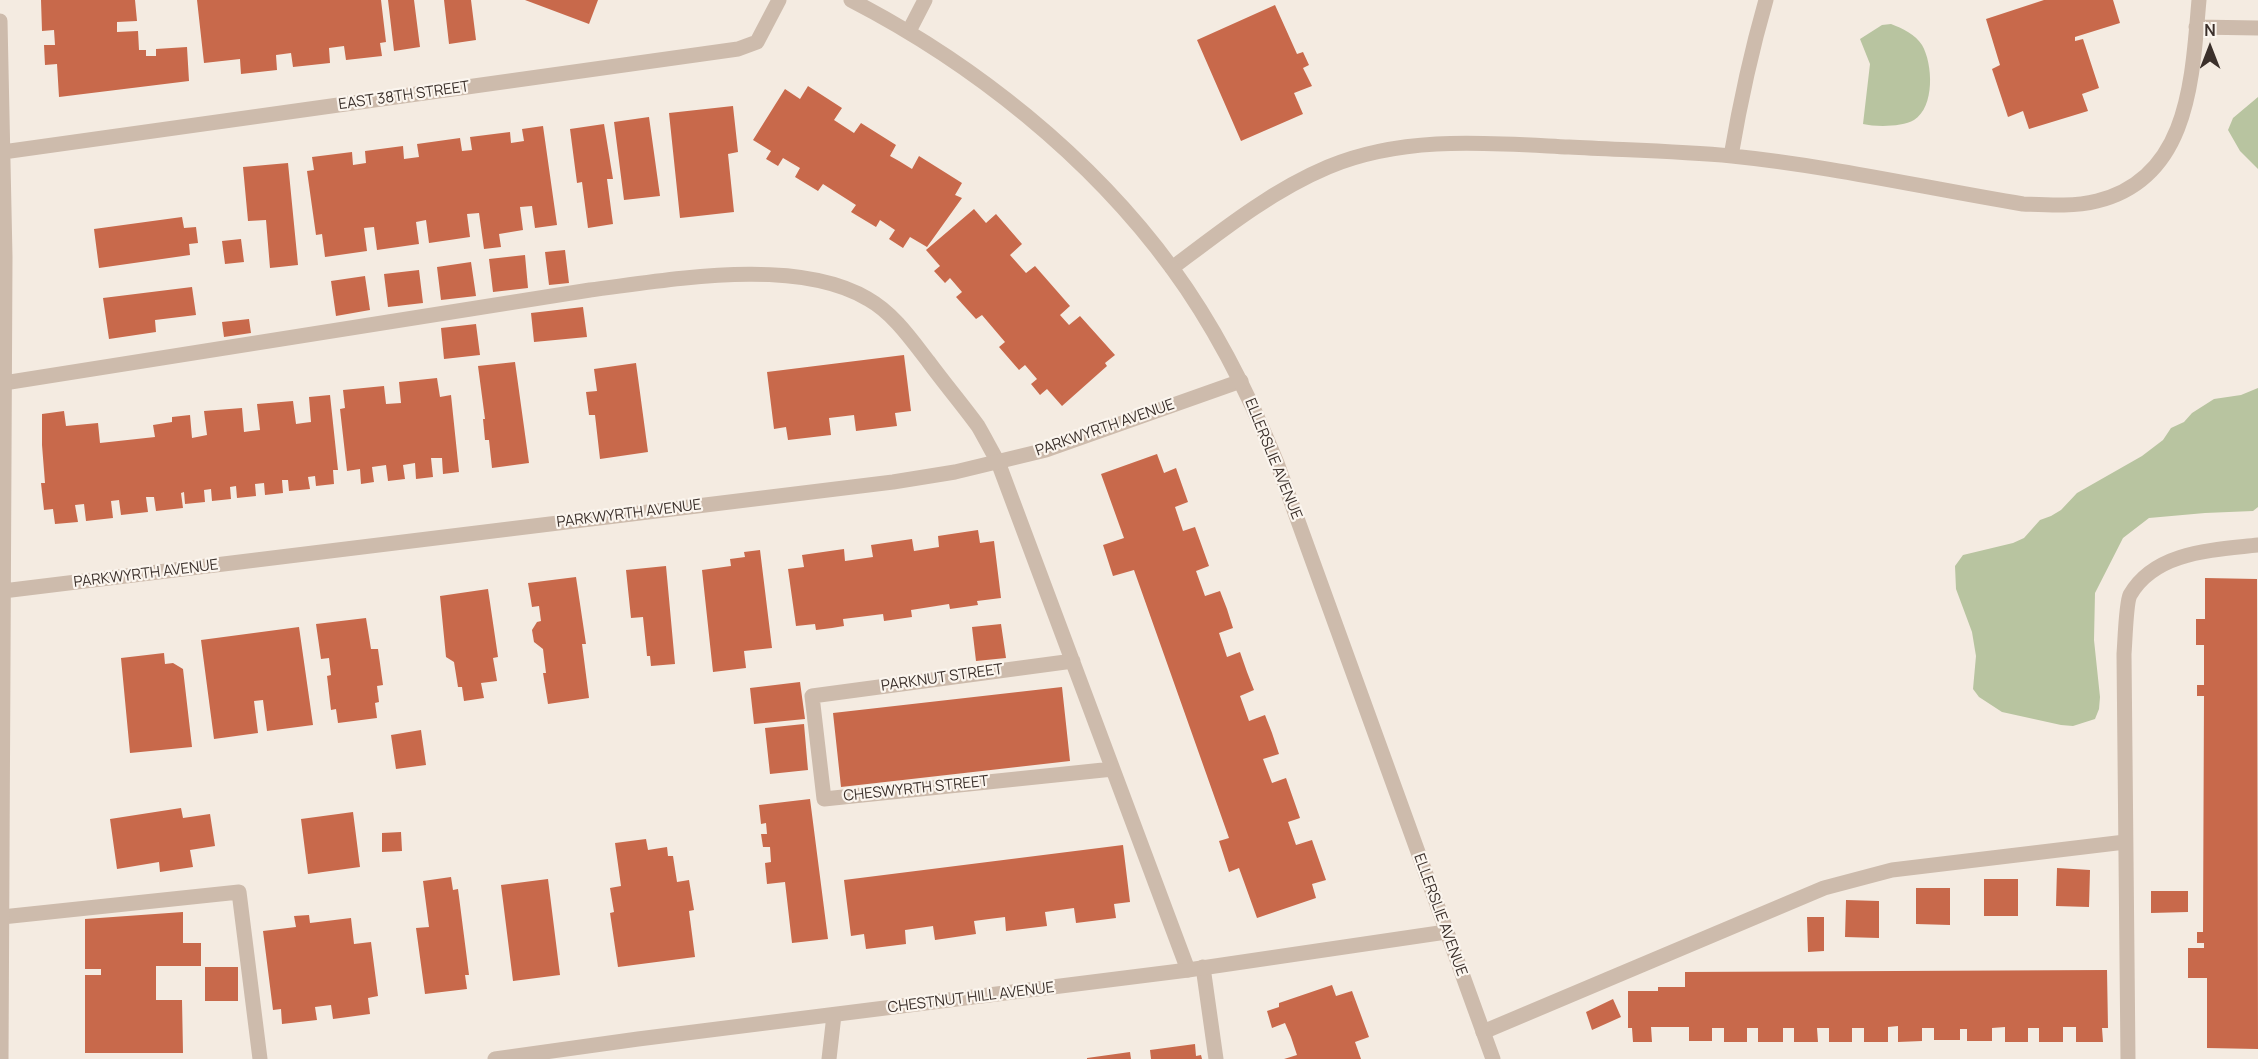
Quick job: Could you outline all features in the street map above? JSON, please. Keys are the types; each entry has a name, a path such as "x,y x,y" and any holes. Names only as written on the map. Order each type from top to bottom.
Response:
{"street":[{"name":"EAST 38TH STREET","path":"3,152 738,49 756,42 779,0"},
{"name":"ELLERSLIE AVENUE","path":"851,0 909,31 970,70 1072,157 1119,204 1172,267 1241,381 1277,463 1493,1059"},
{"path":"909,31 925,0"},
{"path":"1731,156 1738,108 1751,49 1766,0"},
{"path":"1172,267 1262,202 1318,172 1360,156 1405,147 1446,143 1496,143 1731,156 1794,164 2023,204 2061,206 2096,202 2120,193 2142,180 2159,163 2173,140 2190,86 2199,0"},
{"path":"0,21 4,383 1,1059"},
{"path":"2196,27 2258,28"},
{"path":"4,383 590,290 686,278 794,276 832,284 869,299 901,326 978,427 998,462 1113,768 1195,969 1216,1059"},
{"name":"PARKWYRTH AVENUE","path":"3,591 893,482 998,462 1046,450 1241,381"},
{"path":"2128,1059 2124,654 2129,596 2154,568 2196,552 2258,545"},
{"name":"PARKNUT STREET","path":"812,696 1072,661"},
{"name":"CHESWYRTH STREET","path":"812,696 824,799 1113,768"},
{"path":"1483,1032 1824,888 1892,870 2125,842"},
{"path":"2,917 239,892 260,1059"},
{"name":"CHESTNUT HILL AVENUE","path":"495,1059 638,1038 834,1016 1195,969 1446,932"},
{"path":"829,1059 834,1016"}],"green space":[{"path":"1891,24 1908,32 1922,45 1930,74 1929,96 1921,114 1914,120 1889,126 1863,124 1870,64 1860,39 1882,25"},
{"path":"2258,97 2258,169 2240,151 2228,130 2233,118"},
{"path":"2258,388 2258,507 2253,511 2149,518 2123,538 2095,593 2094,640 2100,697 2095,719 2073,726 2061,725 2002,712 1979,697 1973,689 1976,656 1972,632 1956,589 1955,566 1963,555 2013,543 2024,538 2040,520 2061,510 2077,493 2142,456 2163,440 2171,428 2184,422 2192,413 2214,399 2241,395"}],"building":[{"path":"41,0 135,0 137,21 117,22 117,32 138,31 139,50 146,50 146,56 156,56 156,49 187,47 189,81 59,97 57,64 45,65 44,45 55,45 54,30 42,31"},
{"path":"197,0 381,0 386,42 380,43 382,56 346,60 344,46 329,48 330,63 293,67 291,53 276,55 277,70 241,74 240,59 204,63"},
{"path":"388,0 414,0 420,47 394,51"},
{"path":"444,0 471,0 476,40 449,44"},
{"path":"525,0 598,0 589,24"},
{"path":"2044,0 2113,0 2120,23 2075,37 2075,41 2083,39 2099,88 2082,94 2088,111 2029,129 2023,111 2008,117 1992,69 2000,65 1986,19"},
{"path":"1275,5 1297,54 1303,52 1309,65 1303,68 1312,86 1294,93 1303,114 1241,141 1197,40"},
{"path":"808,86 842,108 834,120 854,133 861,123 896,145 890,156 912,169 919,156 962,183 955,195 962,198 927,247 910,237 903,248 889,239 895,230 880,220 876,227 851,212 856,205 823,184 818,191 795,177 800,168 783,158 778,166 766,159 771,151 753,140 785,89 800,99"},
{"path":"733,106 738,152 728,154 734,212 680,218 669,113"},
{"path":"649,117 660,196 624,200 614,122"},
{"path":"604,124 613,179 607,179 613,224 588,228 582,182 577,183 570,129"},
{"path":"543,126 557,225 535,228 532,206 520,207 523,230 499,234 501,247 484,249 479,213 467,214 470,237 429,243 426,220 416,222 419,244 377,250 374,227 364,228 367,251 325,257 322,234 316,235 307,171 314,170 312,157 352,152 353,165 366,163 365,151 403,146 404,159 419,157 417,144 460,138 462,151 472,150 470,137 510,132 511,143 524,141 522,129"},
{"path":"288,163 298,265 270,268 266,220 248,221 243,167"},
{"path":"974,209 986,223 996,214 1022,244 1010,255 1026,273 1035,266 1070,306 1060,315 1069,325 1080,316 1115,355 1105,363 1107,366 1062,406 1047,389 1040,395 1031,384 1037,379 1025,365 1019,370 999,347 1005,342 982,315 976,319 956,297 962,292 950,278 945,283 934,271 940,266 926,250"},
{"path":"182,217 184,228 196,227 198,243 189,244 190,255 99,268 94,229"},
{"path":"241,239 244,262 225,264 222,241"},
{"path":"565,250 569,283 549,285 545,252"},
{"path":"525,255 528,288 493,292 489,259"},
{"path":"471,262 476,296 441,300 437,267"},
{"path":"419,270 423,303 388,307 384,274"},
{"path":"365,276 370,310 336,316 331,281"},
{"path":"192,287 196,315 155,320 156,332 109,339 103,298"},
{"path":"583,307 587,337 534,342 531,313"},
{"path":"249,319 251,333 224,337 222,322"},
{"path":"476,324 480,355 444,359 441,328"},
{"path":"904,355 911,411 895,413 897,426 856,431 854,415 829,418 831,435 788,440 786,427 774,429 767,372"},
{"path":"515,362 529,463 492,468 489,440 485,440 483,419 485,419 478,366"},
{"path":"636,363 648,452 600,459 595,415 589,415 586,392 597,391 594,369"},
{"path":"437,378 440,397 451,395 459,472 443,474 442,458 431,458 433,477 416,479 415,463 403,465 405,479 388,481 386,465 372,467 374,482 361,484 360,469 347,471 340,409 345,408 343,390 384,386 386,404 401,403 399,382"},
{"path":"330,395 338,470 333,470 334,484 316,486 315,476 308,477 310,489 289,491 288,480 282,480 283,493 265,495 264,483 255,484 256,496 237,498 236,486 230,487 231,499 212,501 211,489 204,490 205,502 185,504 184,492 181,493 183,508 156,511 154,497 146,497 148,512 121,515 119,500 111,501 113,518 86,521 84,504 75,505 78,522 55,524 53,509 44,510 41,483 45,483 42,414 64,411 66,426 98,423 100,443 155,437 153,425 172,422 172,417 190,415 192,438 207,435 204,411 242,408 244,432 260,430 257,404 293,401 296,424 311,422 309,397"},
{"path":"1157,454 1164,473 1176,468 1188,502 1175,507 1183,531 1195,527 1209,566 1196,571 1205,596 1220,591 1227,609 1233,628 1219,633 1227,657 1240,652 1254,690 1240,696 1249,721 1265,715 1272,733 1279,754 1263,759 1272,783 1286,778 1300,818 1288,822 1296,845 1312,840 1326,880 1312,884 1316,898 1257,918 1239,868 1229,872 1219,841 1229,838 1134,570 1113,576 1103,545 1124,538 1101,474"},
{"path":"978,530 980,543 994,541 1001,598 977,601 978,605 950,609 949,604 911,610 912,617 884,621 883,614 843,619 844,626 832,628 816,630 815,624 796,626 788,569 804,567 802,555 844,549 845,561 873,557 871,545 912,539 914,551 939,547 938,536"},
{"path":"760,550 772,648 744,651 746,668 713,672 702,570 731,566 730,559 745,557 744,552"},
{"path":"666,566 675,664 651,666 650,656 647,656 643,617 631,618 626,570"},
{"path":"576,577 586,644 582,644 589,698 548,704 543,673 546,673 543,649 534,642 532,630 537,622 541,621 539,606 532,607 528,583"},
{"path":"2205,578 2257,579 2258,1049 2207,1048 2207,978 2188,978 2188,948 2204,948 2204,943 2197,943 2197,932 2203,932 2204,696 2197,696 2197,685 2204,685 2204,645 2196,645 2196,619 2205,619"},
{"path":"488,589 498,657 493,658 497,681 481,683 484,698 464,701 462,687 458,687 454,662 446,657 440,596"},
{"path":"366,618 371,649 378,649 383,685 377,686 379,702 375,703 377,718 338,723 336,709 331,710 327,676 331,675 329,658 321,659 316,624"},
{"path":"1001,624 1006,658 976,661 972,627"},
{"path":"299,627 313,725 267,731 263,700 254,701 258,733 214,739 201,640"},
{"path":"164,653 165,664 173,663 183,669 192,747 130,753 121,658"},
{"path":"800,682 805,719 754,724 750,688"},
{"path":"1062,687 1070,761 841,787 833,713"},
{"path":"804,724 808,770 770,774 765,728"},
{"path":"421,730 426,765 396,769 391,735"},
{"path":"810,799 828,939 792,943 785,882 767,884 765,863 771,862 770,847 763,847 761,834 767,834 766,823 761,824 759,805"},
{"path":"181,808 183,818 210,814 215,846 190,850 193,867 160,872 159,862 117,869 110,819"},
{"path":"353,812 360,867 308,874 301,819"},
{"path":"401,832 402,851 382,852 382,833"},
{"path":"646,839 648,850 667,847 668,856 673,856 677,882 689,880 694,910 689,911 695,957 618,967 610,913 614,912 610,888 621,886 615,843"},
{"path":"1123,845 1130,902 1114,904 1116,918 1076,923 1074,908 1045,912 1047,926 1006,931 1005,917 989,919 974,921 976,934 935,940 933,926 905,930 906,944 866,949 864,934 851,936 844,880"},
{"path":"2057,868 2090,870 2089,907 2056,906"},
{"path":"451,877 453,890 458,889 469,975 465,975 467,989 425,994 416,928 429,927 423,881"},
{"path":"548,879 560,975 513,981 501,885"},
{"path":"1984,879 2018,879 2018,916 1984,916"},
{"path":"1916,888 1950,888 1950,925 1916,924"},
{"path":"2151,891 2188,891 2188,912 2151,913"},
{"path":"1846,900 1879,901 1879,938 1845,937"},
{"path":"183,912 183,943 201,943 201,966 156,966 156,1000 182,1000 183,1053 85,1053 85,975 101,975 101,969 85,969 85,919"},
{"path":"309,915 310,923 351,918 354,944 371,942 378,996 368,998 370,1014 333,1019 331,1005 315,1007 317,1020 282,1024 281,1009 273,1010 263,931 296,927 294,916"},
{"path":"1807,917 1824,917 1824,951 1808,952"},
{"path":"205,967 238,967 238,1001 205,1001"},
{"path":"2107,970 2108,1028 2102,1028 2103,1042 2076,1042 2076,1027 2063,1027 2063,1042 2039,1042 2039,1028 2028,1028 2028,1042 2005,1042 2005,1027 1992,1028 1992,1041 1967,1041 1967,1029 1960,1029 1960,1040 1934,1040 1934,1028 1922,1028 1922,1041 1898,1042 1898,1026 1888,1027 1888,1042 1864,1042 1864,1028 1852,1028 1852,1042 1829,1042 1829,1028 1817,1028 1818,1042 1794,1042 1794,1028 1783,1028 1783,1042 1758,1042 1758,1028 1747,1028 1747,1042 1724,1042 1724,1028 1712,1028 1712,1041 1689,1041 1689,1027 1651,1027 1652,1042 1633,1042 1632,1028 1628,1028 1628,991 1658,991 1658,987 1685,987 1685,972"},
{"path":"1332,985 1336,996 1352,991 1369,1037 1355,1042 1361,1059 1284,1059 1297,1055 1291,1037 1285,1023 1272,1028 1267,1011 1279,1007 1279,1003"},
{"path":"1613,999 1621,1017 1592,1030 1586,1012"},
{"path":"1195,1044 1196,1056 1201,1055 1202,1059 1151,1059 1150,1050"},
{"path":"1130,1052 1131,1059 1087,1059 1087,1058"}]}
